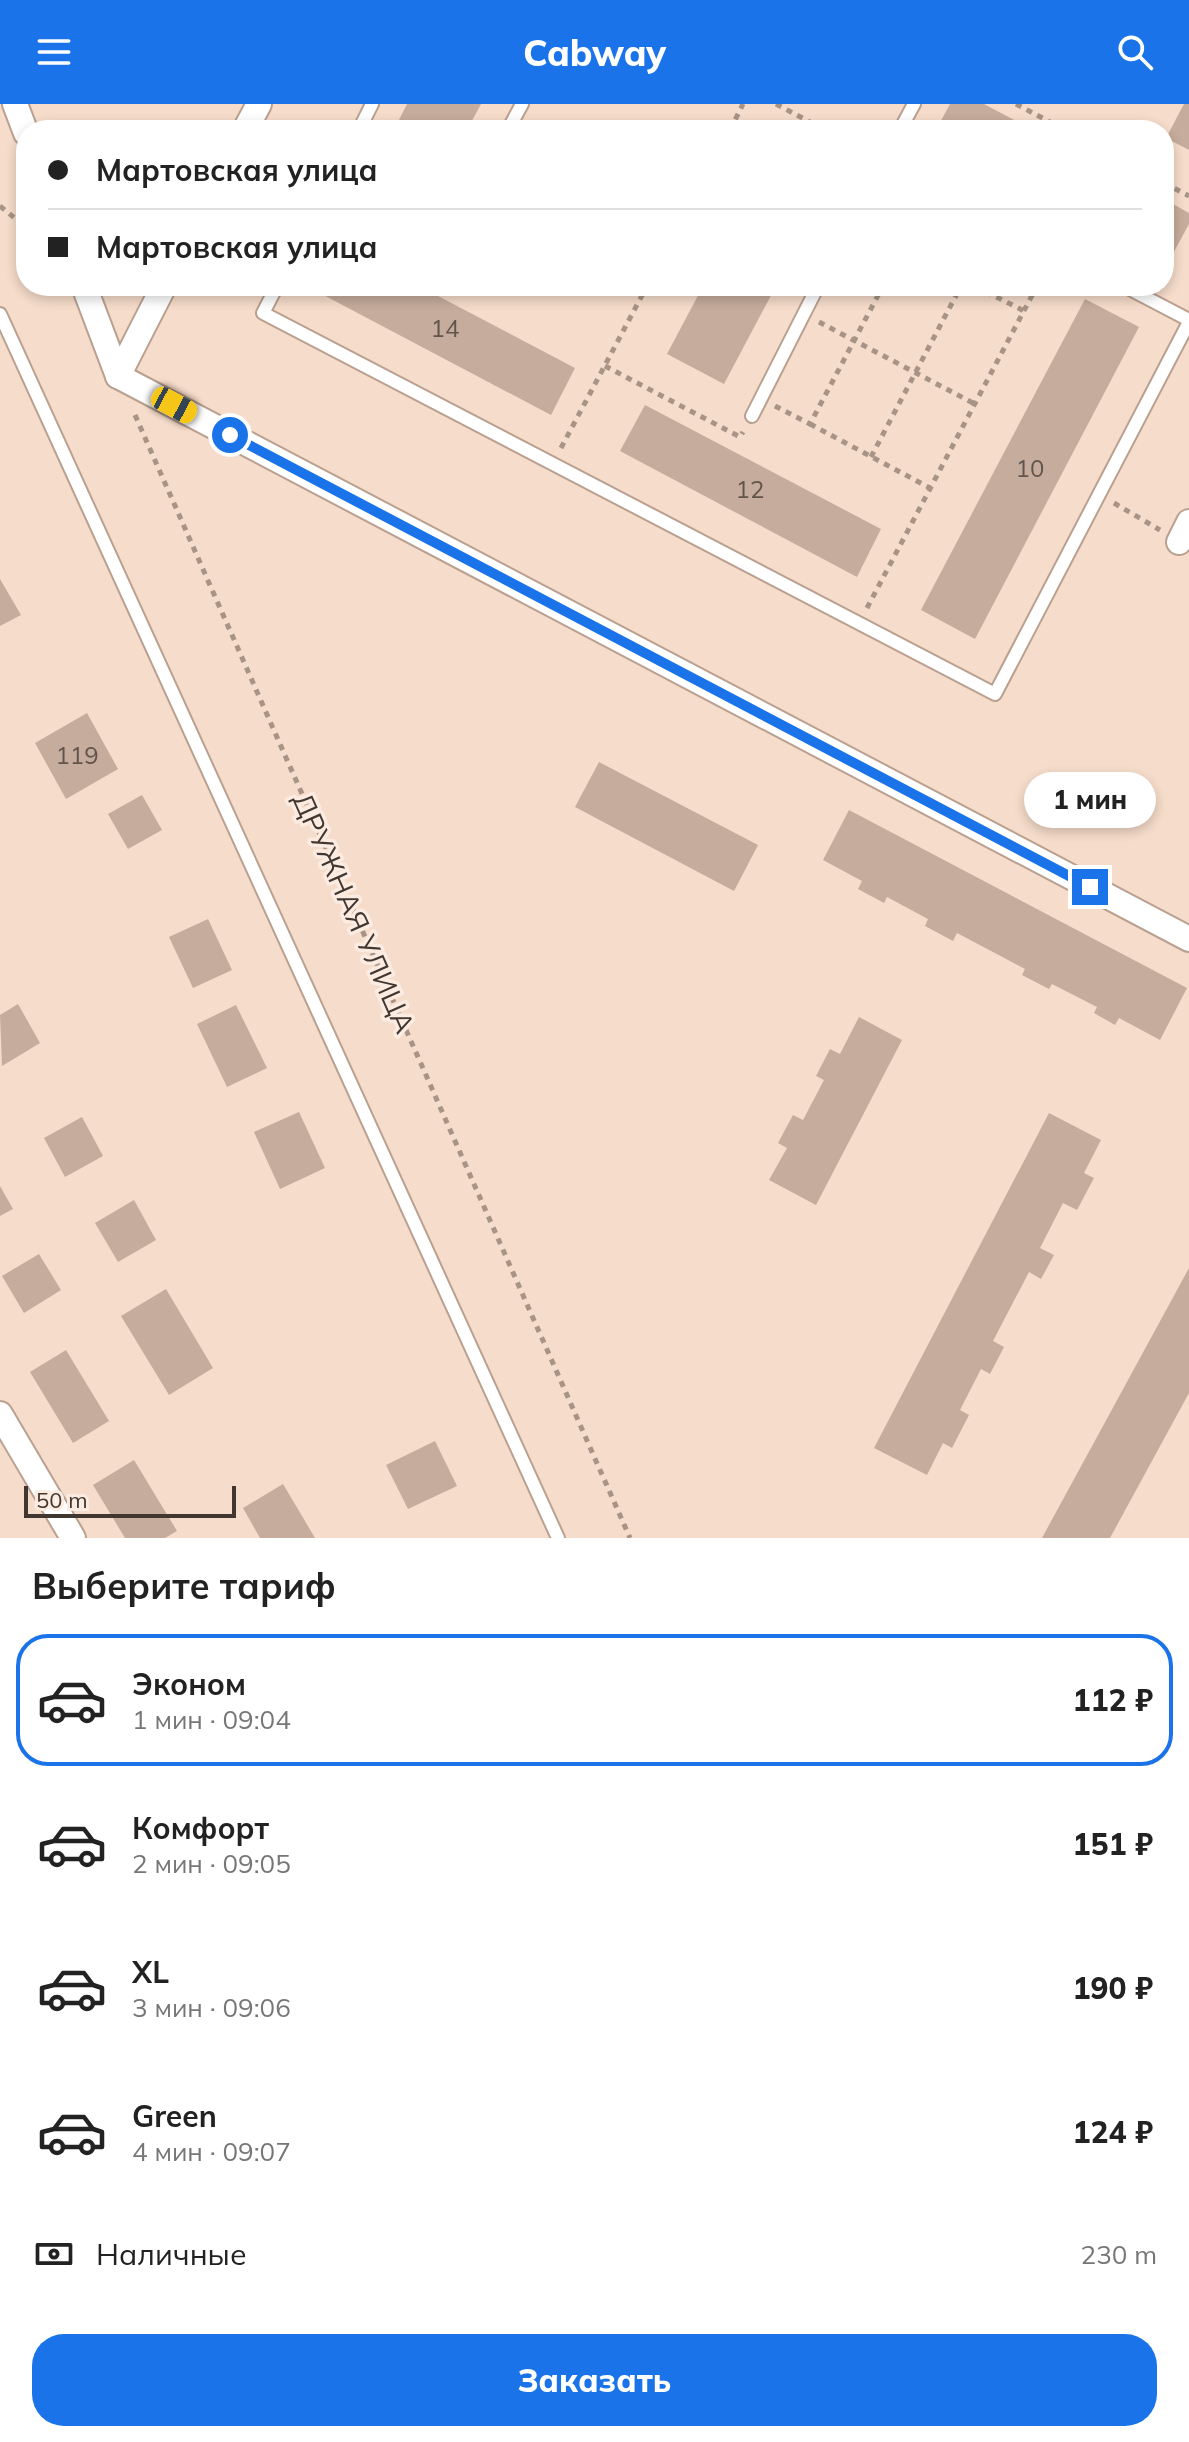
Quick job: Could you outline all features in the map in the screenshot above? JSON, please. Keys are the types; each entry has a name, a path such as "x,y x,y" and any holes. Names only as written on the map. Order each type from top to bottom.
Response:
{"street":[{"path":"88,296 118,376 1189,939"},
{"path":"118,376 159,296"},
{"path":"0,1414 73,1538"}],"lane":[{"path":"272,296 263,313 995,694 1189,321 1143,296"},
{"path":"752,416 813,296"},
{"path":"0,314 558,1538"}],"path":[{"path":"776,104 806,120"},
{"path":"1016,104 1046,120"},
{"path":"0,206 16,219"},
{"path":"553,463 642,296"},
{"path":"810,424 878,296"},
{"path":"871,457 956,296"},
{"path":"995,296 1024,311"},
{"path":"859,623 1032,296"},
{"path":"804,314 975,404"},
{"path":"605,366 740,437 752,416"},
{"name":"ДРУЖНАЯ УЛИЦА","path":"118,376 630,1538"},
{"path":"760,398 930,488"},
{"path":"1099,494 1186,537"}],"building":[{"path":"407,104 481,104 472,120 399,120"},
{"path":"950,104 984,104 1014,120 941,120"},
{"path":"1184,104 1189,104 1189,150 1174,142 1174,123"},
{"path":"1174,205 1189,213 1189,224 1174,252"},
{"path":"325,296 438,296 575,368 551,415"},
{"path":"698,296 771,296 724,384 667,354"},
{"path":"1085,299 1139,327 975,639 921,610"},
{"path":"645,405 881,529 857,577 620,451"},
{"path":"0,579 21,615 0,626"},
{"path":"87,713 118,769 66,799 35,743"},
{"path":"599,762 758,845 734,891 575,807"},
{"path":"142,795 162,830 128,849 108,814"},
{"path":"849,810 1187,988 1160,1040 1119,1018 1115,1025 1094,1013 1097,1007 1052,984 1049,989 1022,975 1025,969 957,933 953,941 925,926 928,919 887,897 884,903 858,889 862,881 823,860"},
{"path":"208,919 232,970 193,988 169,937"},
{"path":"18,1004 40,1043 2,1066 0,1015"},
{"path":"236,1005 267,1068 227,1087 197,1024"},
{"path":"859,1017 902,1040 816,1205 769,1180 787,1148 778,1143 793,1115 803,1120 824,1080 816,1076 830,1049 840,1054"},
{"path":"299,1112 325,1168 280,1189 254,1132"},
{"path":"1049,1113 1101,1140 1084,1173 1094,1178 1077,1210 1063,1203 1040,1248 1054,1255 1041,1279 1029,1272 993,1341 1004,1347 990,1374 981,1369 960,1410 969,1415 952,1448 943,1443 927,1475 874,1448"},
{"path":"82,1117 103,1156 65,1177 44,1138"},
{"path":"0,1186 13,1209 0,1216"},
{"path":"134,1200 156,1240 118,1262 95,1223"},
{"path":"39,1254 61,1290 24,1313 2,1276"},
{"path":"1189,1268 1189,1393 1110,1538 1042,1538"},
{"path":"166,1289 213,1368 169,1395 121,1316"},
{"path":"66,1350 109,1421 73,1443 30,1372"},
{"path":"435,1441 457,1486 408,1509 386,1465"},
{"path":"134,1460 177,1531 165,1538 125,1538 93,1485"},
{"path":"283,1484 315,1538 260,1538 243,1508"}],"route":[{"path":"230,435 1090,887"}]}
